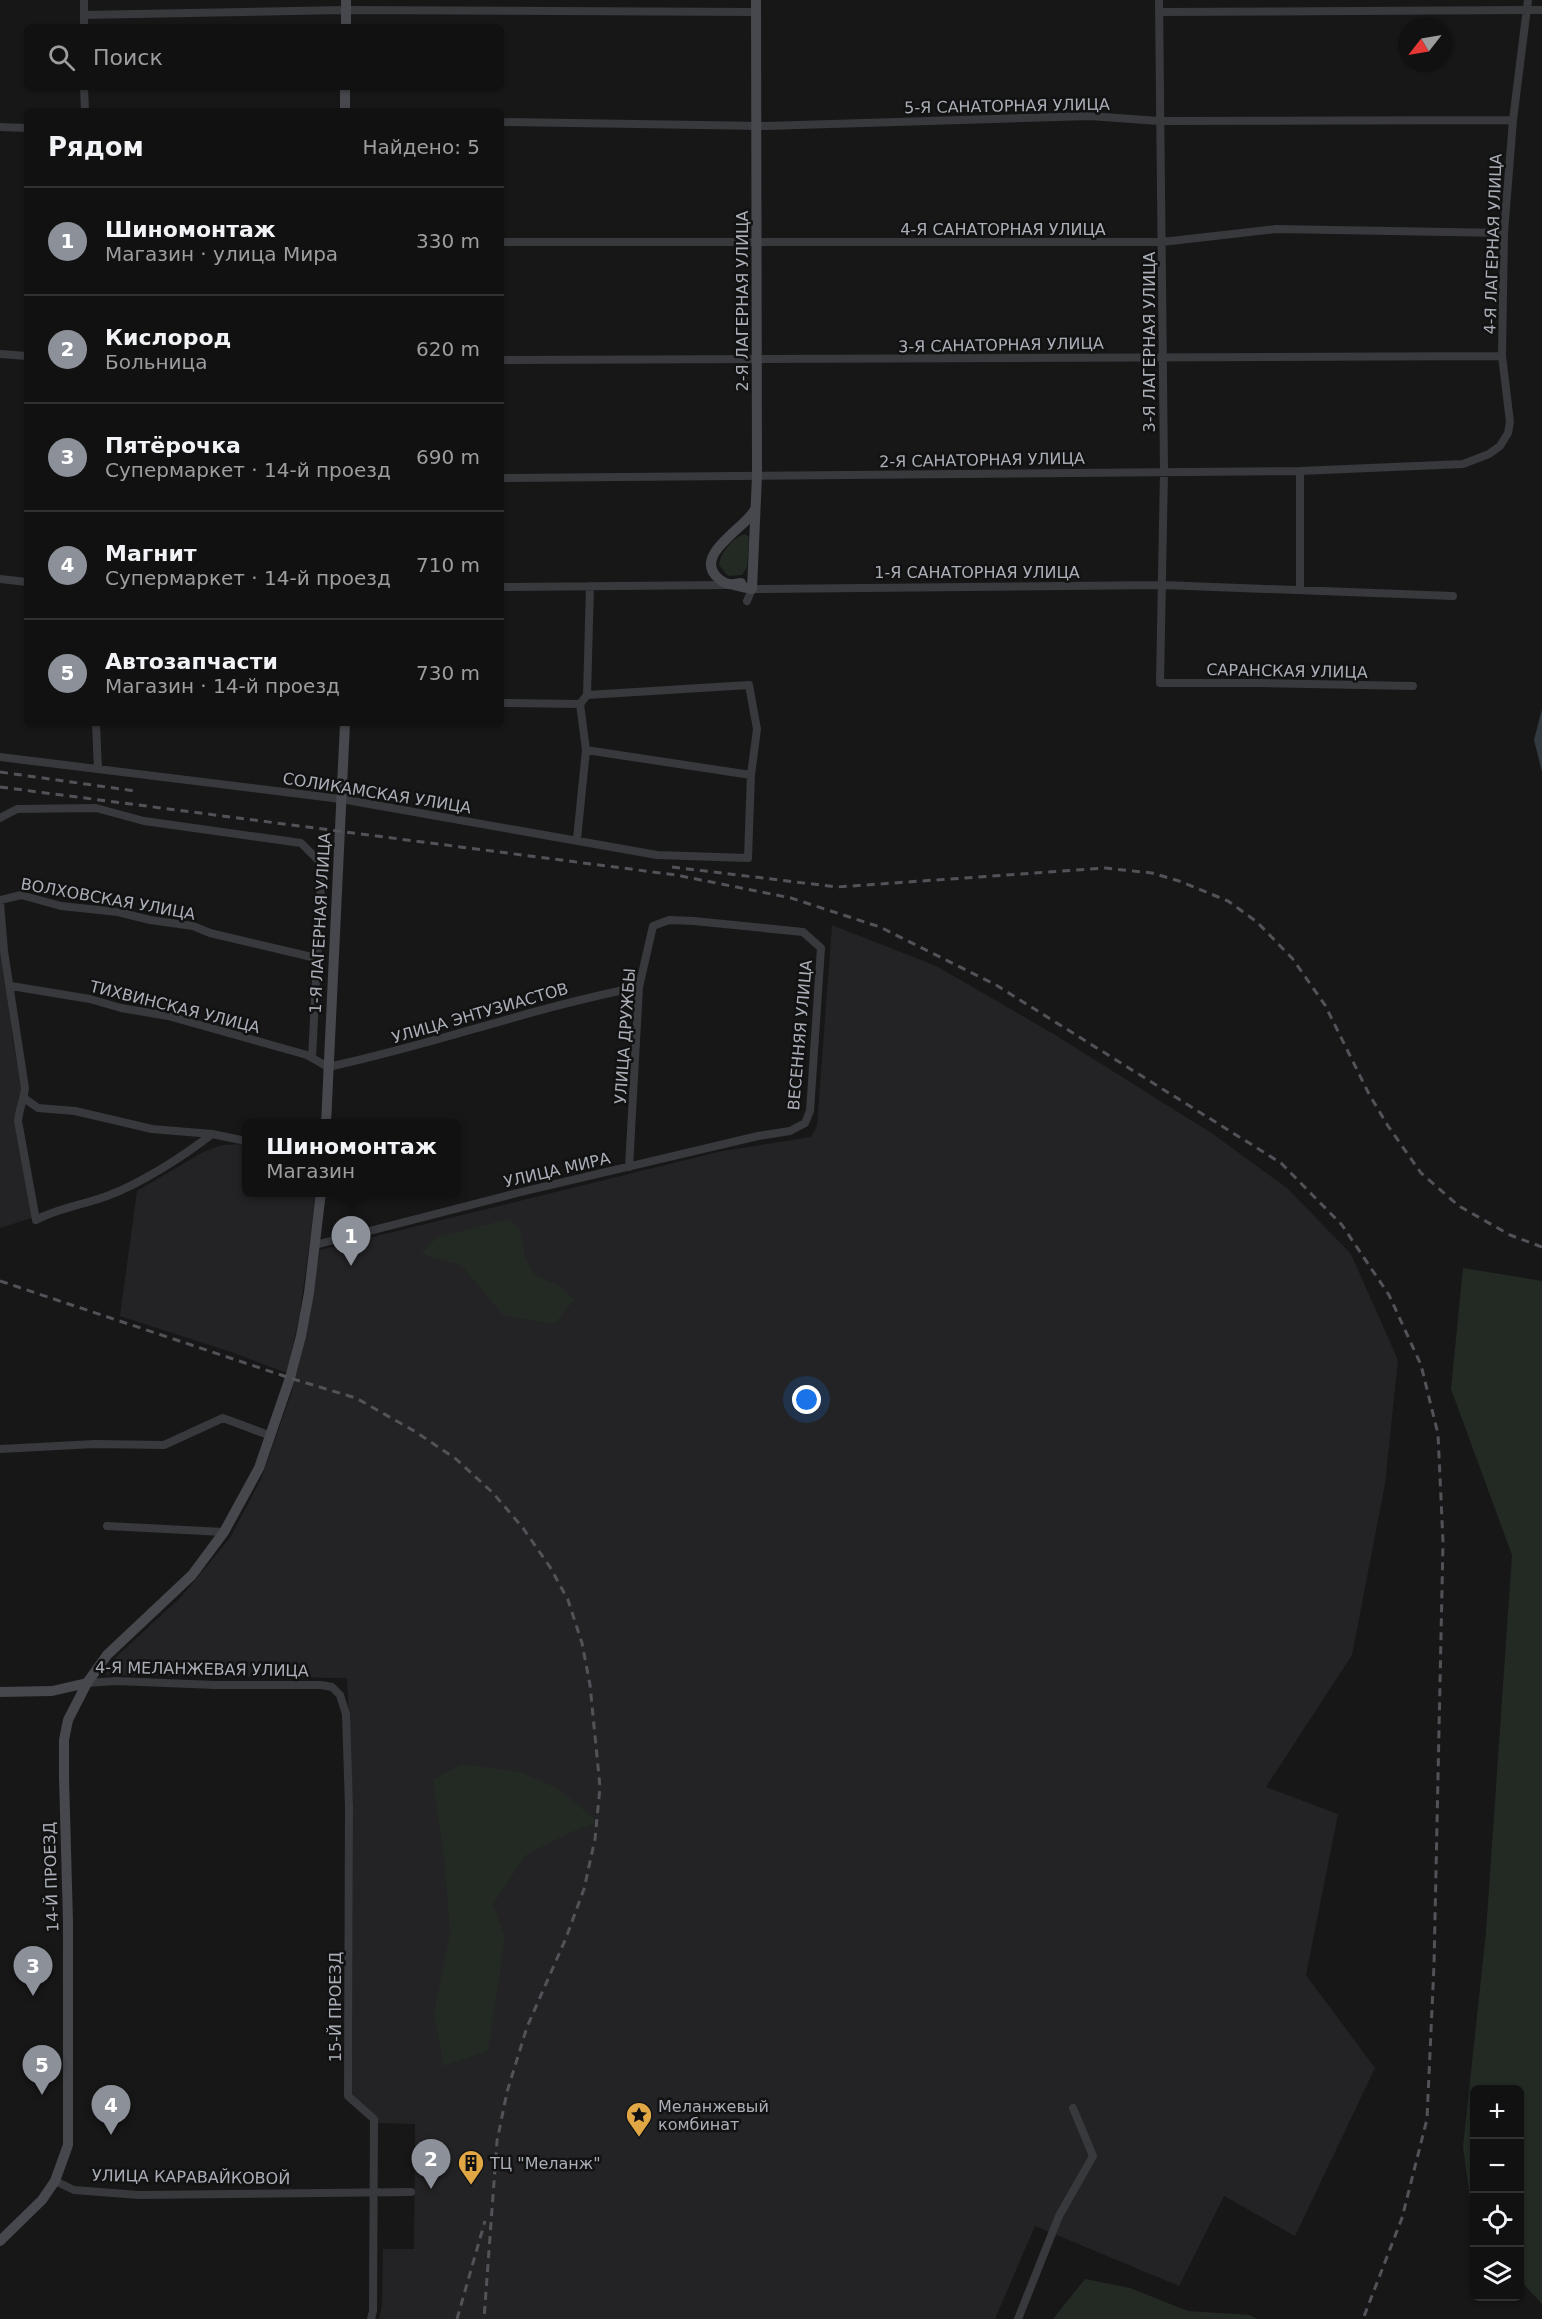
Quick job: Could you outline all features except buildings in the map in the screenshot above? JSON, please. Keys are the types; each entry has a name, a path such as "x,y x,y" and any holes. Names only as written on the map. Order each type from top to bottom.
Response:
{"main road":[{"name":"2-Я ЛАГЕРНАЯ УЛИЦА","path":"752,589 757,476 756,0"},
{"path":"346,5 346,24"},
{"path":"345,90 345,108"},
{"path":"754,567 747,579 734,585 720,581 712,569 713,557 730,534 749,520 755,508"},
{"name":"1-Я САНАТОРНАЯ УЛИЦА","path":"734,585 752,589"},
{"name":"1-Я ЛАГЕРНАЯ УЛИЦА","path":"326,1119 345,726"},
{"path":"87,1683 107,1655 192,1575 224,1532 259,1468 290,1378 301,1336 309,1293 320,1197"},
{"name":"4-Я МЕЛАНЖЕВАЯ УЛИЦА","path":"0,1692 51,1690 87,1683"},
{"name":"14-Й ПРОЕЗД","path":"55,2181 68,2145 69,2110 64,1740 68,1720 87,1683"},
{"path":"0,2241 36,2207 55,2181"}],"street":[{"path":"84,0 84,24"},
{"name":"3-Я ЛАГЕРНАЯ УЛИЦА","path":"1159,0 1164,471 1160,683"},
{"name":"4-Я ЛАГЕРНАЯ УЛИЦА","path":"1463,464 1489,454 1500,446 1508,433 1510,422 1502,356 1504,233 1513,120 1528,0"},
{"path":"84,15 346,5 756,12"},
{"path":"1159,12 1542,10"},
{"path":"84,90 85,108"},
{"name":"5-Я САНАТОРНАЯ УЛИЦА","path":"504,122 757,126 1090,116 1159,121 1513,120"},
{"path":"0,127 24,128"},
{"name":"4-Я САНАТОРНАЯ УЛИЦА","path":"504,242 1162,242 1276,229 1504,233"},
{"path":"0,354 24,356"},
{"name":"3-Я САНАТОРНАЯ УЛИЦА","path":"504,360 757,361 1502,356"},
{"name":"2-Я САНАТОРНАЯ УЛИЦА","path":"504,477 1300,471 1463,464"},
{"path":"1300,471 1300,589"},
{"path":"0,579 24,582"},
{"name":"1-Я САНАТОРНАЯ УЛИЦА","path":"504,587 734,585"},
{"name":"1-Я САНАТОРНАЯ УЛИЦА","path":"752,589 1162,585 1454,596"},
{"path":"577,839 586,750 580,704 587,695 590,586"},
{"name":"2-Я ЛАГЕРНАЯ УЛИЦА","path":"747,601 752,589"},
{"name":"САРАНСКАЯ УЛИЦА","path":"1160,683 1262,682 1413,686"},
{"path":"586,750 751,775 757,729 749,685 587,695"},
{"path":"504,703 580,704"},
{"path":"96,726 98,769"},
{"name":"СОЛИКАМСКАЯ УЛИЦА","path":"0,757 341,799 657,855 748,858 751,775"},
{"path":"0,818 17,809 96,808 144,821 301,843 322,864 312,1058"},
{"path":"0,890 4,951 25,1088 18,1121 36,1220 47,1214 108,1196 170,1162 212,1134"},
{"name":"ВОЛХОВСКАЯ УЛИЦА","path":"0,900 21,895 61,906 118,912 150,920 193,926 210,933 316,958"},
{"name":"ВЕСЕННЯЯ УЛИЦА","path":"669,920 803,932 821,948 810,1111 805,1123"},
{"name":"УЛИЦА ДРУЖБЫ","path":"629,1167 639,987 653,926 669,920"},
{"name":"ТИХВИНСКАЯ УЛИЦА","path":"11,986 90,999 122,1008 168,1016 312,1058 328,1066"},
{"name":"УЛИЦА ЭНТУЗИАСТОВ","path":"328,1066 414,1046 578,999 639,987"},
{"path":"24,1098 38,1108 75,1111 152,1129 212,1134 242,1140"},
{"name":"УЛИЦА МИРА","path":"315,1245 629,1167 790,1131 805,1123"},
{"path":"0,1449 94,1444 164,1445 223,1418 271,1436"},
{"path":"107,1527 224,1532"},
{"name":"4-Я МЕЛАНЖЕВАЯ УЛИЦА","path":"87,1683 116,1681 332,1687"},
{"name":"15-Й ПРОЕЗД","path":"332,1687 339,1695 346,1714 349,1807 348,2096 374,2120 373,2311 371,2319"},
{"path":"1018,2319 1059,2216 1093,2156 1073,2108"},
{"name":"УЛИЦА КАРАВАЙКОВОЙ","path":"55,2181 74,2190 139,2195 411,2192"}],"shaded area":[{"path":"745,534 749,537 747,567 742,575 728,576 719,565 722,556 732,542"},
{"path":"1542,709 1542,772 1534,740"},
{"path":"832,925 936,966 1052,1033 1213,1134 1288,1189 1351,1254 1398,1360 1385,1484 1352,1655 1266,1787 1338,1814 1306,1975 1375,2068 1295,2236 1224,2196 1179,2286 1035,2226 995,2319 379,2319 382,2306 383,2249 414,2249 415,2124 378,2123 378,2117 352,2095 353,1806 347,1678 105,1675 116,1657 181,1597 230,1538 261,1479 291,1394 304,1343 320,1250 722,1151 811,1137 817,1126"},
{"path":"0,928 13,1042 25,1103 18,1124 32,1218 0,1228"},
{"path":"242,1144 242,1197 315,1197 300,1313 287,1373 120,1316 137,1191 203,1152 222,1145"},
{"path":"508,1219 520,1229 525,1257 534,1274 559,1286 575,1299 556,1322 551,1324 503,1315 461,1265 421,1254 438,1237"},
{"path":"1463,1268 1542,1281 1542,2304 1524,2284 1524,2085 1470,2085 1470,2199 1463,2147 1486,1932 1512,1555 1451,1389"},
{"path":"461,1764 520,1772 559,1789 598,1822 569,1833 526,1855 493,1904 505,1937 488,2051 444,2066 434,2014 450,1933 445,1864 433,1780"},
{"path":"1085,2279 1130,2288 1188,2311 1249,2315 1258,2319 1053,2319"}],"railway":[{"path":"0,772 135,791"},
{"path":"0,787 676,875 791,898 880,927 996,985 1281,1163 1342,1225 1389,1295 1421,1365 1438,1434 1443,1542 1434,1965 1427,2119 1402,2218 1363,2319"},
{"path":"672,867 837,887 1105,868 1152,873 1179,881 1228,901 1257,922 1292,958 1325,1005 1369,1094 1421,1173 1459,1206 1510,1235 1542,1247"},
{"path":"0,1281 356,1398 416,1432 456,1459 493,1493 523,1528 550,1567 568,1600 582,1643 590,1685 600,1787 595,1839 584,1889 566,1938 527,2027 507,2092 497,2141 484,2319"},
{"path":"457,2319 485,2221"}],"place":[{"name":"Шиномонтаж","path":"351,1266"},
{"name":"Пятёрочка","path":"33,1996"},
{"name":"Автозапчасти","path":"42,2095"},
{"name":"Магнит","path":"111,2135"},
{"name":"Меланжевый комбинат","path":"639,2138"},
{"name":"ТЦ \"Меланж\"","path":"471,2186"},
{"name":"Кислород","path":"431,2189"}]}
